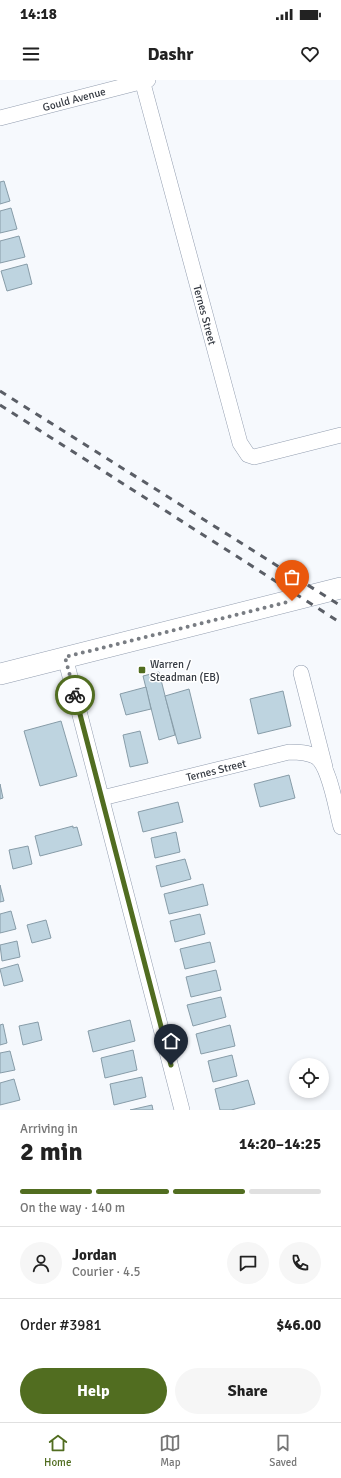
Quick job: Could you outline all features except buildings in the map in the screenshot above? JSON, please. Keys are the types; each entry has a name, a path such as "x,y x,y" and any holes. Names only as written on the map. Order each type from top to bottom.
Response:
{"main road":[{"path":"0,674 341,588"}],"street":[{"name":"Gould Avenue","path":"0,118 144,80"},
{"name":"Ternes Street","path":"144,80 240,443 248,455 254,457 341,435"},
{"path":"65,657 182,1110"},
{"path":"301,673 341,827"},
{"name":"Ternes Street","path":"102,798 288,752 304,752 316,757 325,768"}],"railway":[{"path":"0,391 341,606"},
{"path":"0,405 341,623"}],"way so far":[{"path":"75,695 65,657 292,601"}],"place":[{"name":"Warren / Steadman (EB)","path":"142,670"}],"route":[{"path":"75,695 171,1065"}]}
